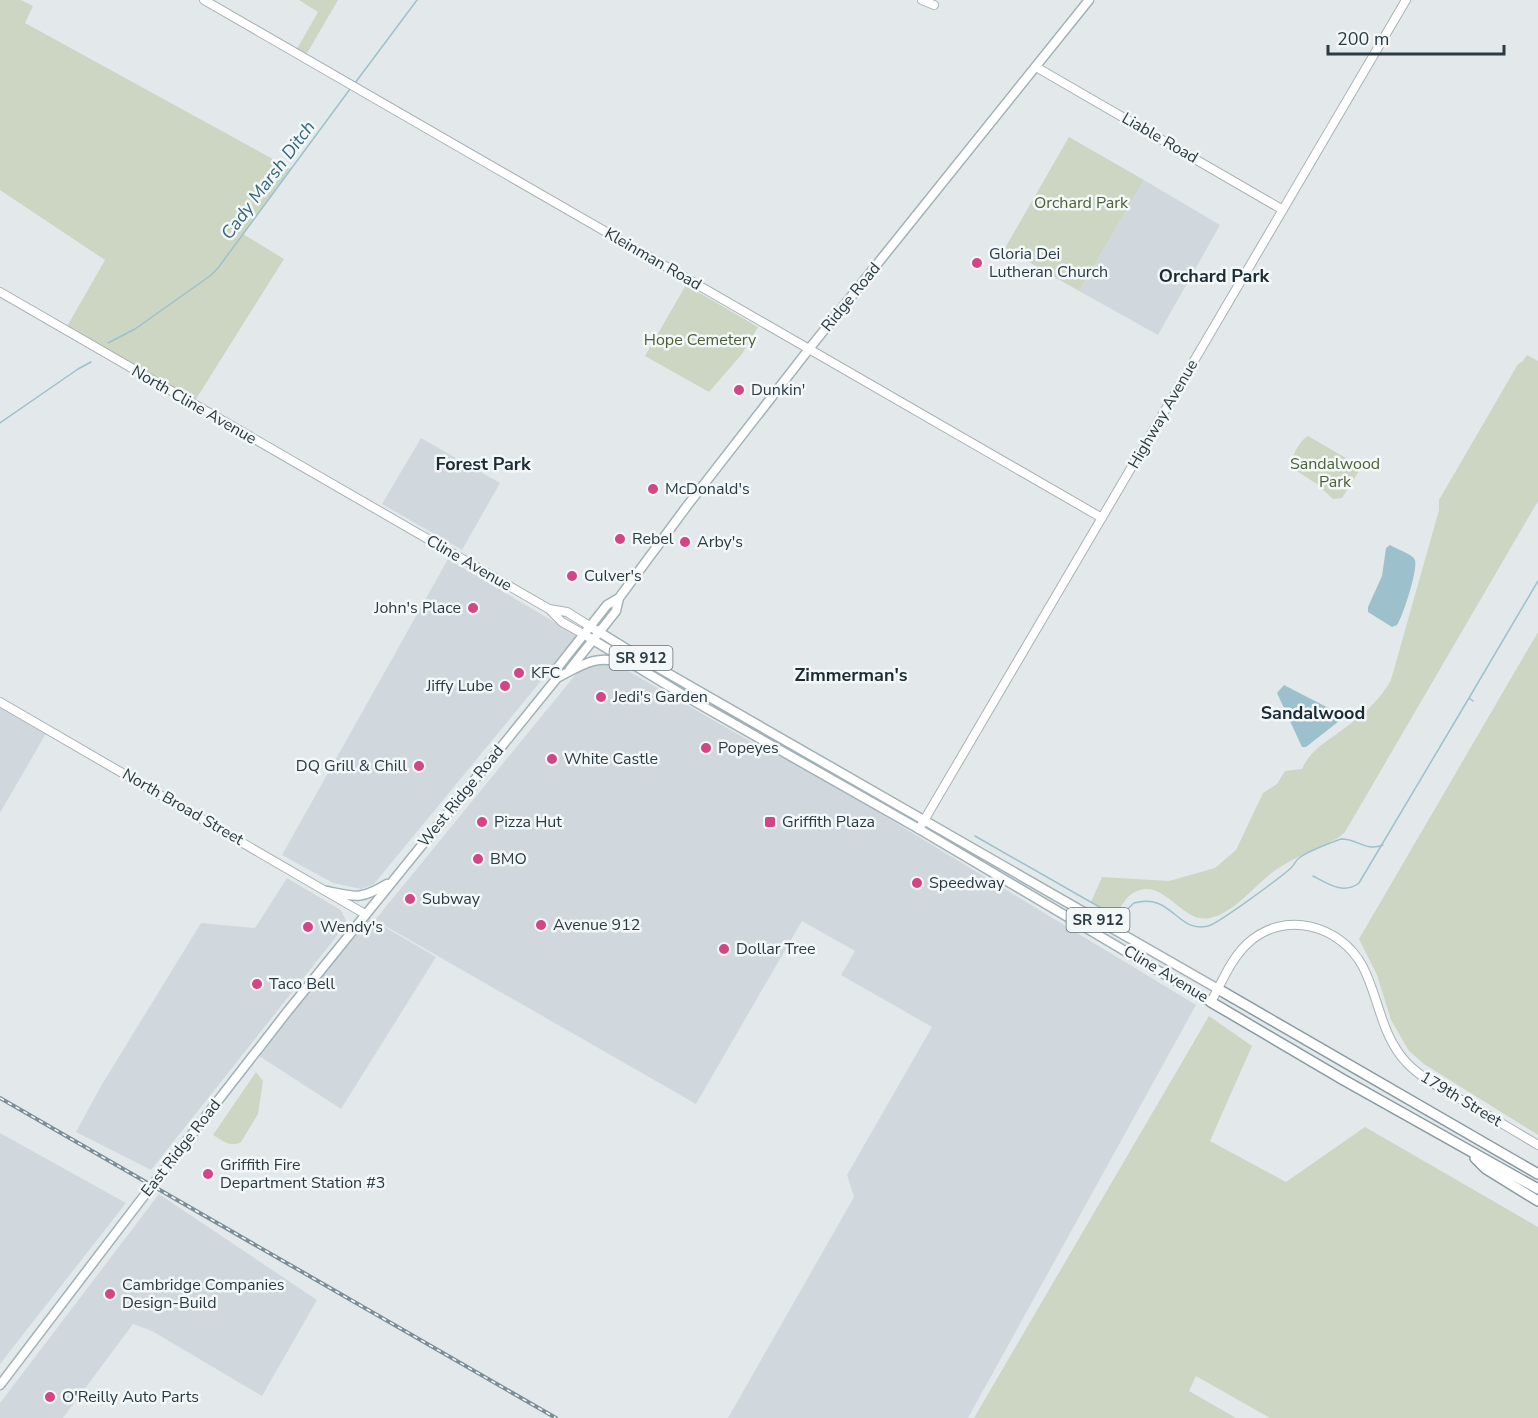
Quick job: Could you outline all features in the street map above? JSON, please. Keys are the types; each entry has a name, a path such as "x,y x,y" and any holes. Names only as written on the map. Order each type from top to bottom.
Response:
{"highway":[{"name":"Cline Avenue","path":"1218,989 1538,1174"},
{"name":"Cline Avenue","path":"1211,1002 1538,1190"},
{"path":"1459,1145 1486,1169 1538,1201"}],"main road":[{"name":"Ridge Road","path":"597,637 616,611 619,598 683,510 1089,0"},
{"name":"Ridge Road","path":"585,635 607,605 619,598"},
{"name":"Cline Avenue","path":"591,627 597,637 633,666 919,829 1211,1002"},
{"name":"Cline Avenue","path":"585,635 597,637 924,820 1218,989"},
{"name":"West Ridge Road","path":"562,676 558,667 585,635"},
{"name":"West Ridge Road","path":"365,914 597,637"},
{"path":"562,676 597,659 615,660 633,666"},
{"path":"327,891 358,897 369,895 392,880"},
{"name":"East Ridge Road","path":"0,1385 164,1170 365,914"}],"street":[{"name":"Kleinman Road","path":"204,0 1102,518"},
{"path":"922,0 934,5"},
{"name":"Highway Avenue","path":"919,829 1406,0"},
{"name":"Liable Road","path":"1036,67 1283,210"},
{"name":"North Cline Avenue","path":"0,292 388,517"},
{"name":"Cline Avenue","path":"388,517 549,609 562,622 585,635"},
{"name":"Cline Avenue","path":"549,609 567,612 591,627"},
{"name":"North Broad Street","path":"0,702 365,914"},
{"name":"179th Street","path":"1211,1002 1241,950 1253,939 1282,926 1298,924 1319,928 1332,934 1349,947 1362,964 1389,1037 1407,1063 1430,1082 1538,1145"}],"shaded area":[{"path":"1144,180 1220,225 1158,335 1079,291"},
{"path":"421,438 500,483 462,550 382,504"},
{"path":"448,559 578,636 374,884 361,889 333,883 282,855"},
{"path":"612,662 868,806 1196,1005 968,1418 728,1418 854,1197 847,1175 932,1027 841,975 855,951 802,921 696,1104 375,920 576,674 585,666"},
{"path":"0,702 48,730 0,813"},
{"path":"287,878 341,910 347,923 151,1170 76,1132 101,1086 201,923 255,928"},
{"path":"366,916 436,957 341,1109 256,1054"},
{"path":"0,1133 126,1203 0,1364"},
{"path":"159,1194 317,1300 262,1396 152,1331 133,1324 63,1418 0,1418 0,1403"}],"green space":[{"path":"0,0 21,0 33,6 25,23 291,169 243,234 284,259 193,404 65,330 105,260 0,190"},
{"path":"299,0 338,0 306,55 297,49 318,12"},
{"name":"Orchard Park","path":"1069,137 1144,180 1079,291 1005,248"},
{"name":"Hope Cemetery","path":"686,285 758,327 742,354 709,392 645,356"},
{"path":"1527,355 1538,361 1538,501 1345,832 1338,838 1277,869 1237,904 1210,918 1199,918 1189,914 1161,893 1151,889 1141,890 1129,896 1116,915 1091,902 1102,877 1169,881 1215,868 1236,850 1263,793 1277,784 1285,771 1302,769 1317,748 1361,715 1381,695 1391,680 1439,510 1439,500 1518,364"},
{"name":"Sandalwood Park","path":"1308,436 1358,465 1359,471 1342,498 1333,499 1317,484 1292,468 1292,459 1296,450"},
{"path":"1538,632 1538,1135 1424,1064 1409,1051 1391,1020 1377,975 1359,939"},
{"path":"1209,1016 1252,1046 1210,1141 1286,1182 1365,1127 1538,1227 1538,1418 1270,1418 1196,1376 1189,1391 1236,1418 974,1418"},
{"path":"256,1072 263,1081 258,1114 241,1142 226,1143 213,1135"}],"water":[{"path":"1390,545 1415,560 1412,583 1403,612 1397,625 1392,627 1368,612 1368,607 1382,576 1386,548"},
{"path":"1284,685 1342,715 1343,718 1306,747 1302,747 1277,693"}],"waterway":[{"name":"Cady Marsh Ditch","path":"355,83 417,0"},
{"name":"Cady Marsh Ditch","path":"108,343 135,329 218,268 350,89"},
{"name":"Cady Marsh Ditch","path":"0,423 91,362"},
{"path":"1469,698 1538,581"},
{"path":"1313,876 1330,885 1342,888 1359,883 1469,698 1473,701"},
{"path":"975,836 1117,917 1134,903 1147,901 1157,903 1197,927 1214,923 1250,900 1291,868 1299,858 1313,850 1341,839 1371,847 1383,845"}],"railway":[{"path":"0,1098 556,1418"}],"place":[{"name":"Gloria Dei Lutheran Church","path":"977,263"},
{"name":"Dunkin'","path":"739,390"},
{"name":"McDonald's","path":"653,489"},
{"name":"Rebel","path":"620,539"},
{"name":"Arby's","path":"685,542"},
{"name":"Culver's","path":"572,576"},
{"name":"John's Place","path":"473,608"},
{"name":"KFC","path":"519,673"},
{"name":"Jiffy Lube","path":"505,686"},
{"name":"Jedi's Garden","path":"601,697"},
{"name":"Popeyes","path":"706,748"},
{"name":"White Castle","path":"552,759"},
{"name":"DQ Grill & Chill","path":"419,766"},
{"name":"Pizza Hut","path":"482,822"},
{"name":"Griffith Plaza","path":"770,822"},
{"name":"BMO","path":"478,859"},
{"name":"Speedway","path":"917,883"},
{"name":"Subway","path":"410,899"},
{"name":"Avenue 912","path":"541,925"},
{"name":"Wendy's","path":"308,927"},
{"name":"Dollar Tree","path":"724,949"},
{"name":"Taco Bell","path":"257,984"},
{"name":"Griffith Fire Department Station #3","path":"208,1174"},
{"name":"Cambridge Companies Design-Build","path":"110,1294"},
{"name":"O'Reilly Auto Parts","path":"50,1397"}],"district":[{"name":"Orchard Park","path":"1214,276"},
{"name":"Forest Park","path":"483,464"},
{"name":"Zimmerman's","path":"851,675"},
{"name":"Sandalwood","path":"1313,713"}]}
